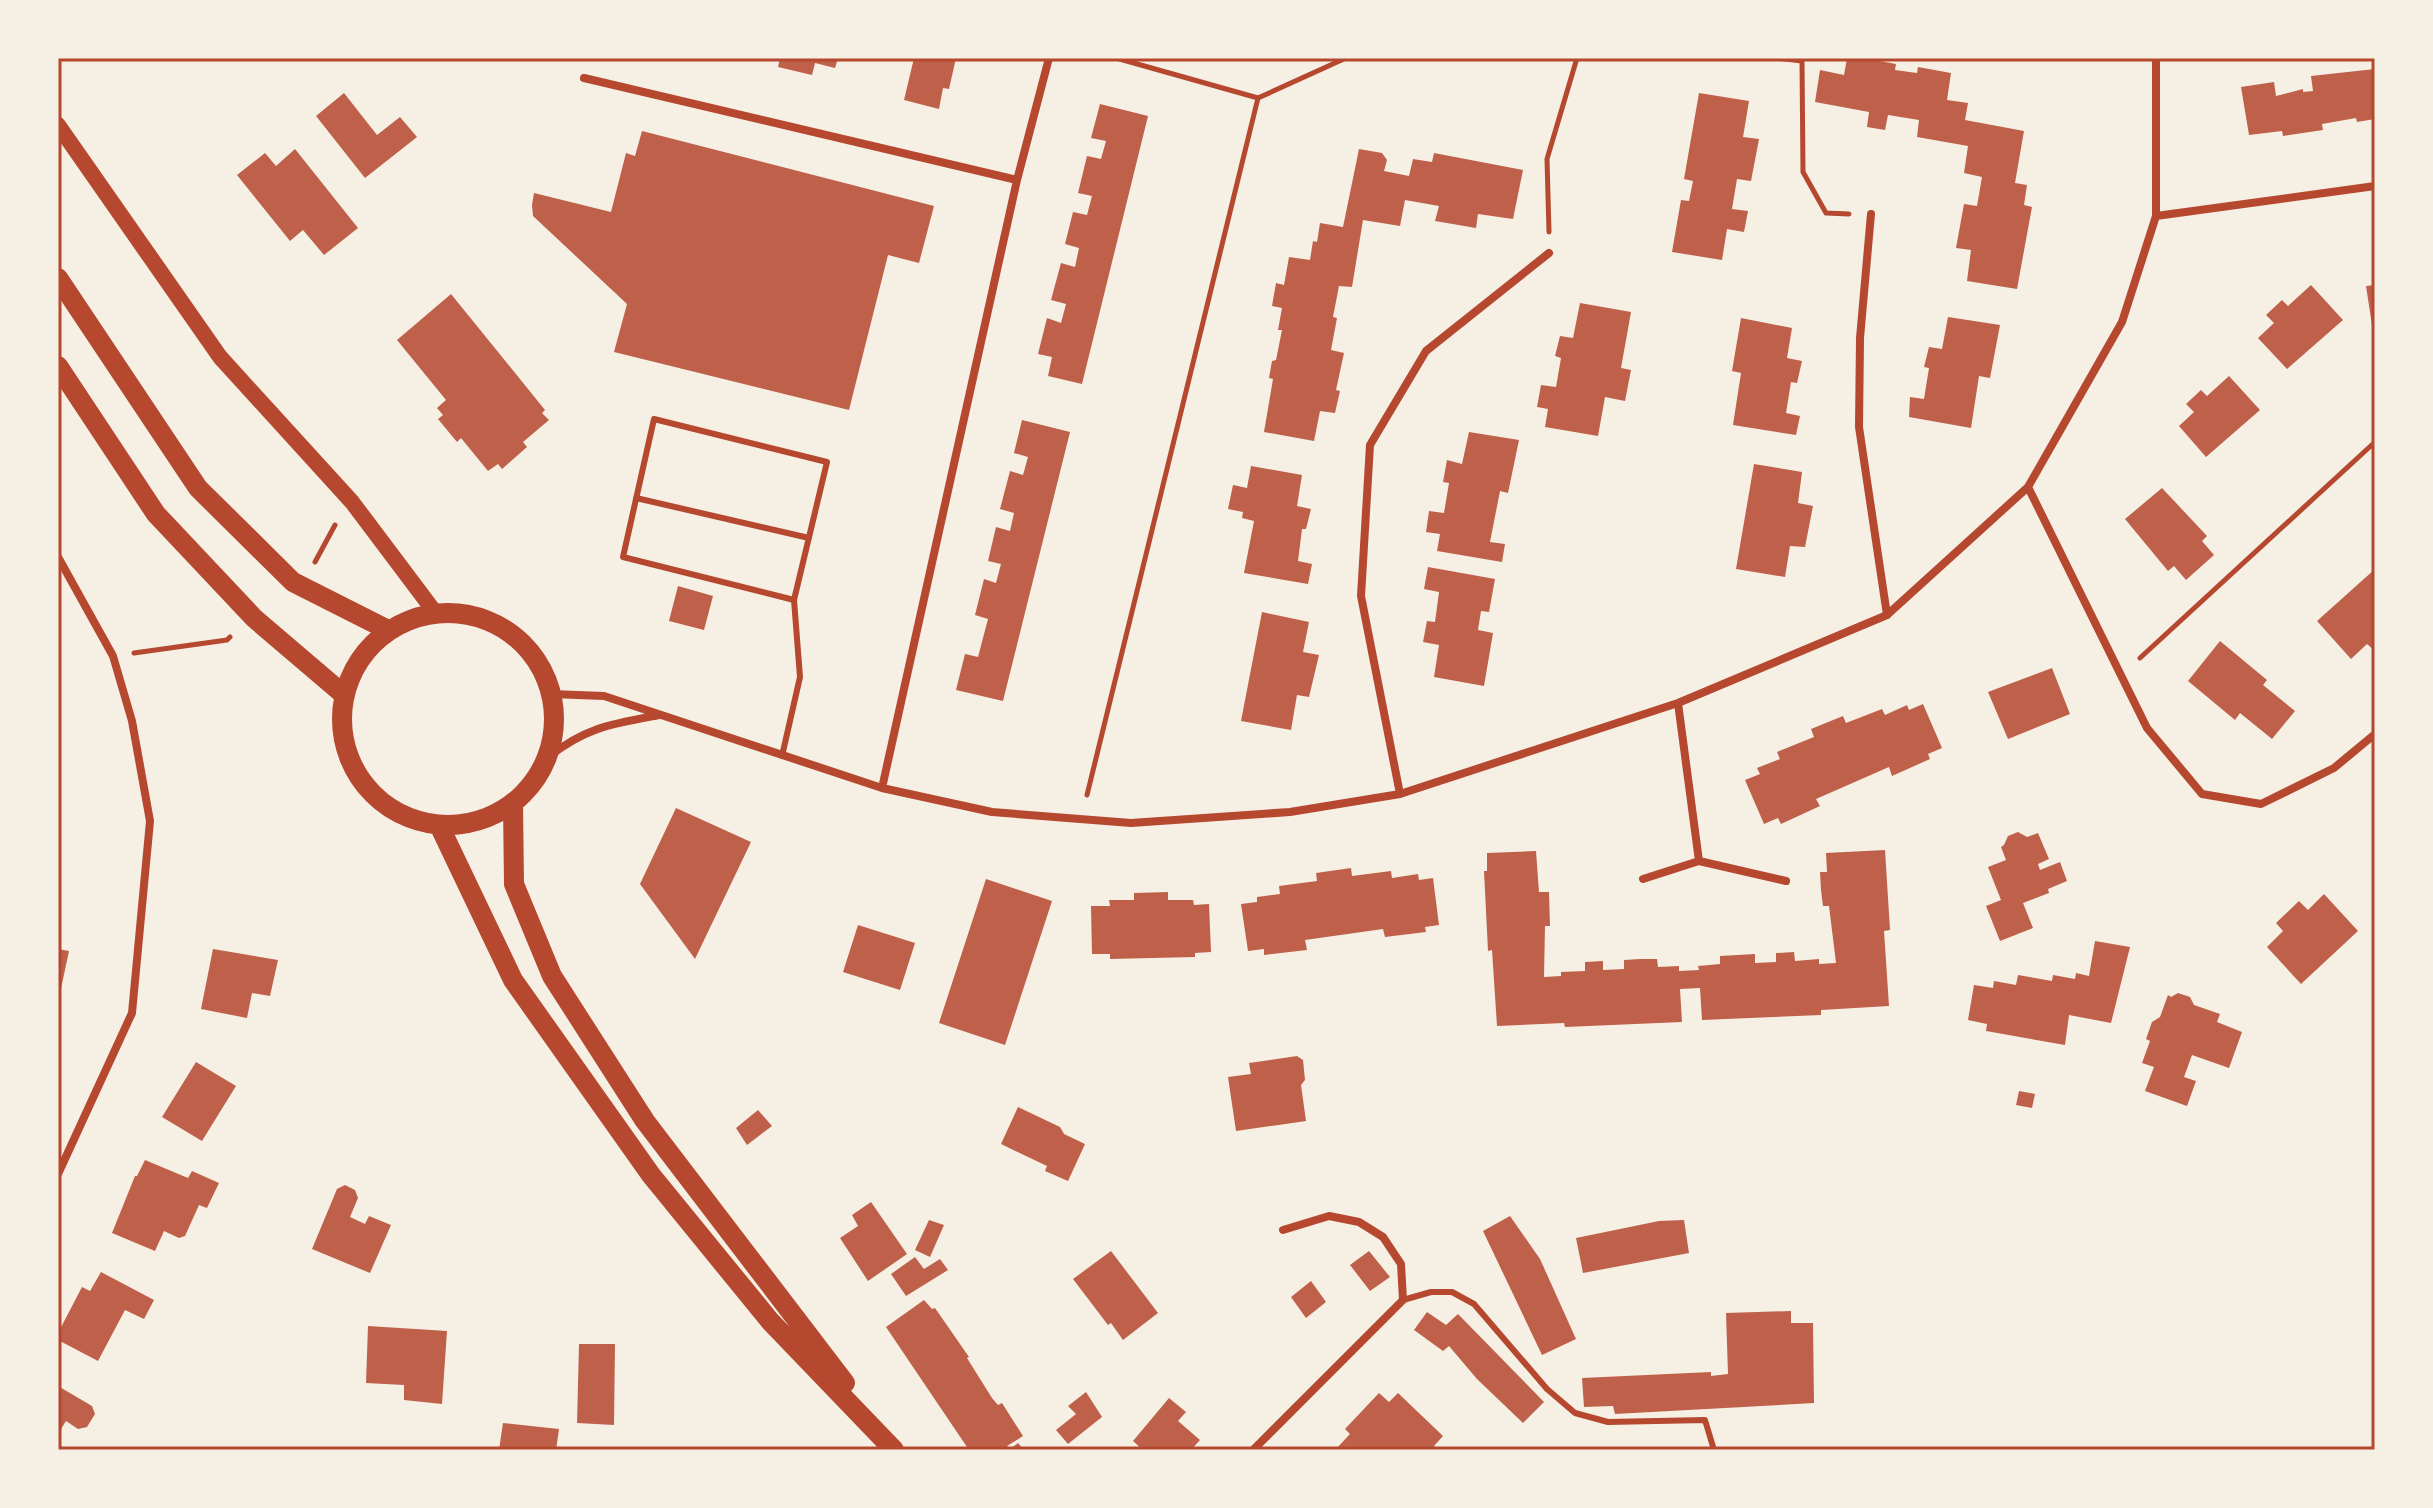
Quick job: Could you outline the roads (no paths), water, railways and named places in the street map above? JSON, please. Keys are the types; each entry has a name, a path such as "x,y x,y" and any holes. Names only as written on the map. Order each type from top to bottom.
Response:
{"main road":[{"path":"58,125 220,357 342,489 434,611"},
{"path":"58,278 198,488 293,582 388,630"},
{"path":"58,366 156,514 254,618 343,694"},
{"path":"434,611 468,612 496,624 522,644 541,667 555,715 548,757 538,776 513,804 486,819 471,823 439,825 403,815 386,805 360,778 345,743 343,694 353,666 368,645 388,630 434,611"},
{"path":"513,804 514,884 552,976 645,1121 895,1450"},
{"path":"439,825 513,980 651,1175 770,1321 895,1450"}],"street":[{"path":"882,788 1017,180 1049,58"},
{"path":"551,694 604,696 882,788 992,812 1131,823 1290,812 1400,794 1678,703 1887,615 2028,487 2122,322 2156,216 2156,58"},
{"path":"584,78 1017,180"},
{"path":"2156,216 2375,186"},
{"path":"1871,214 1860,338 1859,427 1887,615"},
{"path":"1400,794 1361,596 1370,445 1426,351 1549,253"},
{"path":"2028,487 2147,728 2202,794 2261,804 2334,768 2375,734"},
{"path":"58,557 113,656 132,721 150,821 132,1013 58,1174"},
{"path":"1678,703 1699,861"},
{"path":"548,757 572,739 606,725 659,715"},
{"path":"1643,879 1699,861 1786,881"},
{"path":"1253,1450 1403,1300 1401,1264 1383,1237 1359,1222 1329,1216 1283,1230"}],"lane":[{"path":"782,756 800,677 794,600 827,462 654,419 623,557 794,600"},
{"path":"636,498 809,538"},
{"path":"1403,1300 1431,1292 1452,1292 1474,1304 1547,1389 1575,1413 1608,1422 1705,1420 1714,1450"}]}
